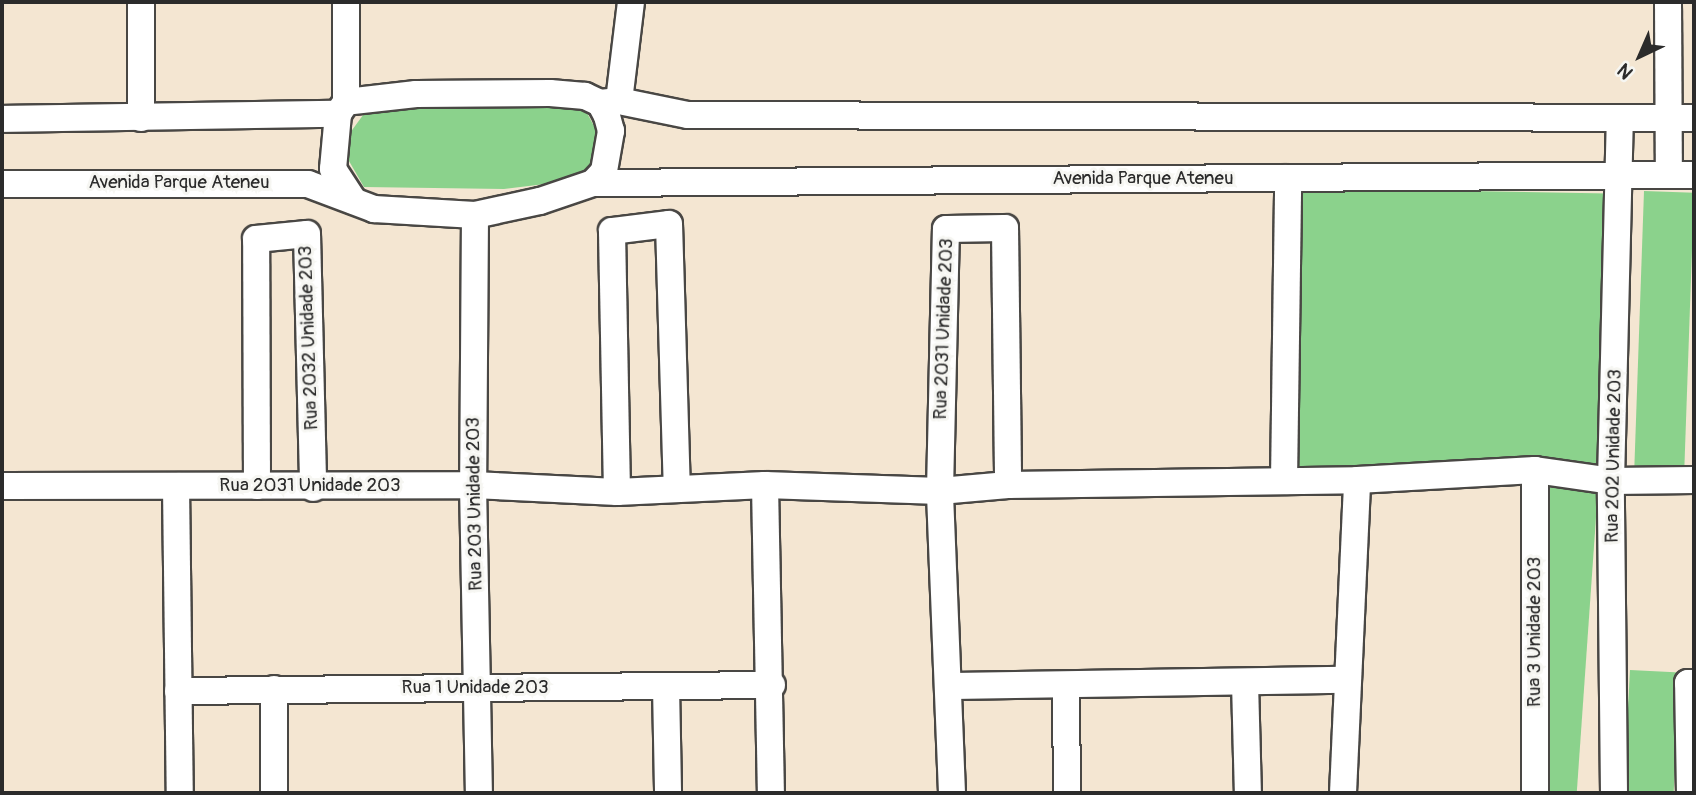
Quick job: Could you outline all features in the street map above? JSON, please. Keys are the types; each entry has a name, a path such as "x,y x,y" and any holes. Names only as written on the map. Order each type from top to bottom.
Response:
{"street":[{"path":"141,2 141,118"},
{"path":"346,2 342,108 333,169 354,201"},
{"path":"593,183 604,170 611,131 609,102 631,2"},
{"path":"1668,2 1682,118 1682,175"},
{"path":"2,119 141,118 342,108 416,94 550,93 688,115 1620,120 1682,118"},
{"name":"Rua 202 Unidade 203","path":"1614,793 1611,481 1622,176 1620,120"},
{"name":"Avenida Parque Ateneu","path":"2,184 308,184 374,209 475,215 540,201 593,183 1682,175"},
{"path":"1283,481 1288,178"},
{"name":"Rua 203 Unidade 203","path":"475,215 472,485 479,793"},
{"path":"617,492 612,231 669,224 677,487"},
{"name":"Rua 2031 Unidade 203","path":"940,491 946,229 1005,228 1008,485"},
{"name":"Rua 2032 Unidade 203","path":"257,486 256,239 307,233 313,488"},
{"name":"Rua 2031 Unidade 203","path":"2,486 176,485 313,488 472,485 617,492 677,487 765,485 940,491 1008,485 1357,480 1535,470 1611,481 1694,480"},
{"name":"Rua 3 Unidade 203","path":"1535,470 1535,793"},
{"path":"1343,793 1357,480"},
{"path":"176,485 180,793"},
{"path":"765,485 772,685 771,793"},
{"path":"940,491 950,686 952,793"},
{"path":"950,686 1066,687 1347,680"},
{"path":"1245,682 1248,793"},
{"path":"1690,793 1688,683 1694,683"},
{"name":"Rua 1 Unidade 203","path":"178,691 772,685"},
{"path":"666,686 668,793"},
{"path":"1066,687 1067,793"},
{"path":"274,689 274,793"}],"green space":[{"path":"570,101 587,113 600,137 596,157 578,180 504,189 364,187 349,161 347,137 366,111"},
{"path":"1301,188 1609,193 1604,475 1296,470"},
{"path":"1644,191 1694,193 1684,468 1634,466"},
{"path":"1543,487 1598,491 1577,793 1522,792"},
{"path":"1630,670 1680,673 1674,793 1624,793"}]}
